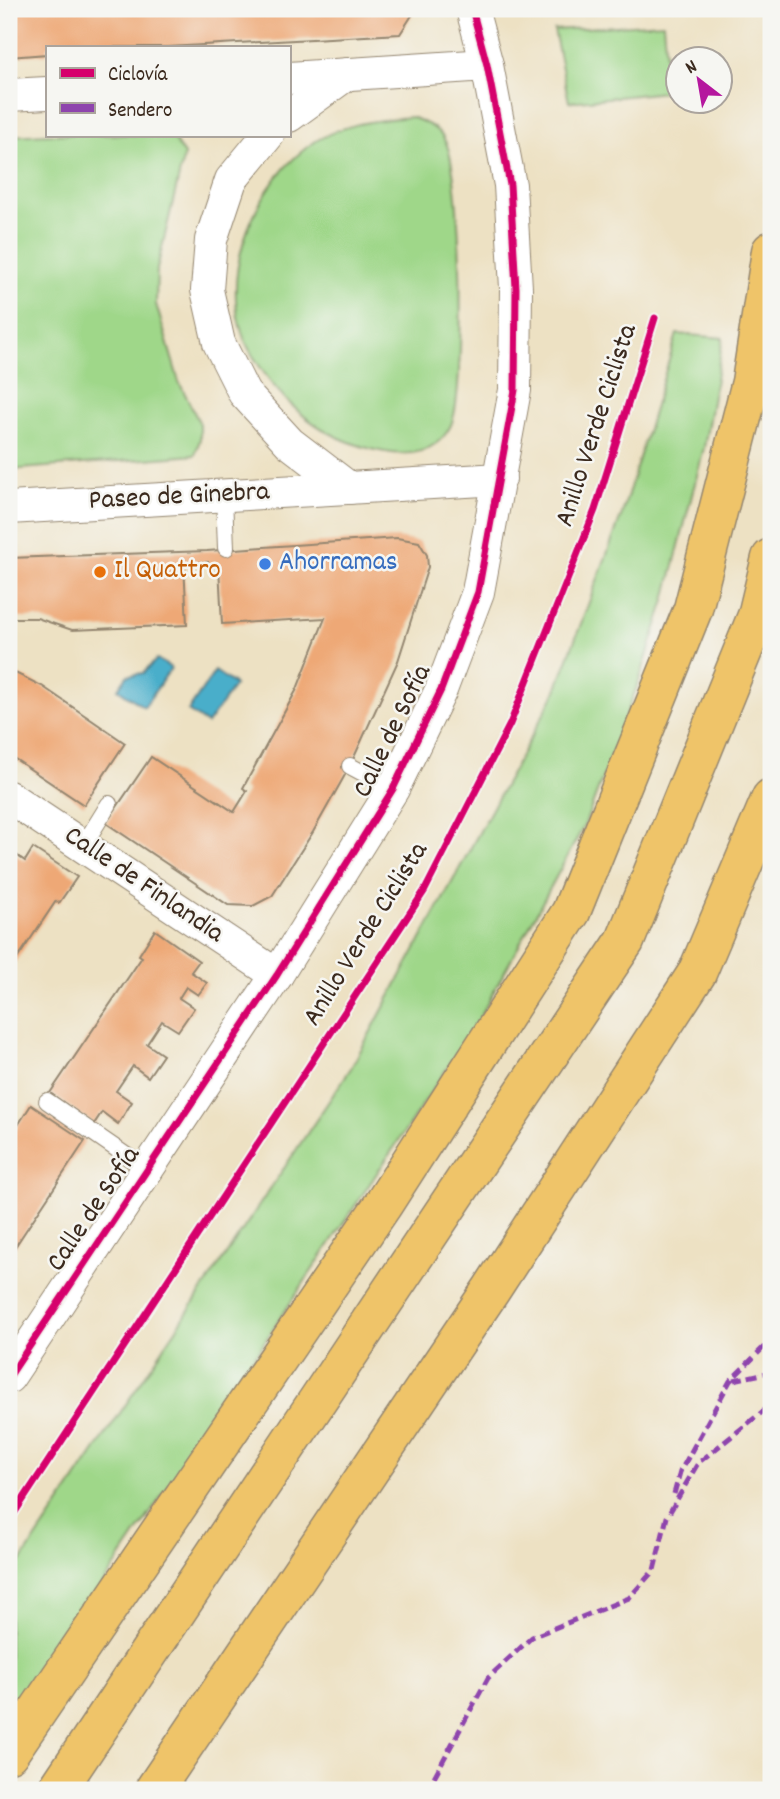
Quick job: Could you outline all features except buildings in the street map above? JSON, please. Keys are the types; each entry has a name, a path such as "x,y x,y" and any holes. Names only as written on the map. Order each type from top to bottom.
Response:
{"highway":[{"path":"13,1749 384,1203 571,912 693,609 751,382 771,251"},
{"path":"57,1790 625,941 757,616 771,558"},
{"path":"154,1790 491,1290 697,973 771,798"}],"street":[{"name":"Calle de Sofía","path":"9,1377 277,975 393,789 441,691 478,592 515,390 516,288 510,185 487,65 472,9"},
{"path":"290,78 487,65"},
{"path":"290,115 347,74"},
{"path":"9,95 46,93"},
{"name":"Paseo de Ginebra","path":"267,136 231,180 211,240 207,290 219,344 244,393 290,443 349,488"},
{"name":"Paseo de Ginebra","path":"9,508 500,479"},
{"name":"Calle de Finlandia","path":"9,797 277,975"}],"lane":[{"path":"225,495 226,548"},
{"path":"350,766 393,789"},
{"path":"83,846 109,804"},
{"path":"47,1101 147,1170"}],"green space":[{"path":"663,23 664,92 569,102 554,30"},
{"path":"411,117 439,132 451,160 459,233 457,398 450,426 438,442 419,452 390,453 346,441 329,433 300,412 275,387 253,356 241,330 236,302 237,273 243,243 268,189 306,148 343,128"},
{"path":"9,136 172,136 184,155 157,269 156,304 179,382 200,424 200,439 195,455 9,470"},
{"path":"677,334 723,338 704,448 665,600 640,678 585,824 475,1026 9,1725 9,1579 351,1068 555,693 622,514"}],"water":[{"path":"157,659 171,668 144,707 118,689 127,676 143,673"},
{"path":"215,671 235,685 207,724 188,711"}],"marked path":[{"path":"674,1494 680,1472 730,1381 771,1340"},
{"path":"734,1380 771,1372"},
{"path":"427,1790 488,1678 532,1637 629,1598 654,1570 667,1517 698,1463 771,1405"}],"cycle path":[{"path":"9,1377 277,975 393,789 441,690 478,592 515,390 516,288 510,185 487,65 472,9"},
{"name":"Anillo Verde Ciclista","path":"9,1521 425,890 510,724 595,510 655,318"}],"place":[{"name":"Ahorramas","path":"265,564"},
{"name":"Il Quattro","path":"100,572"}]}
